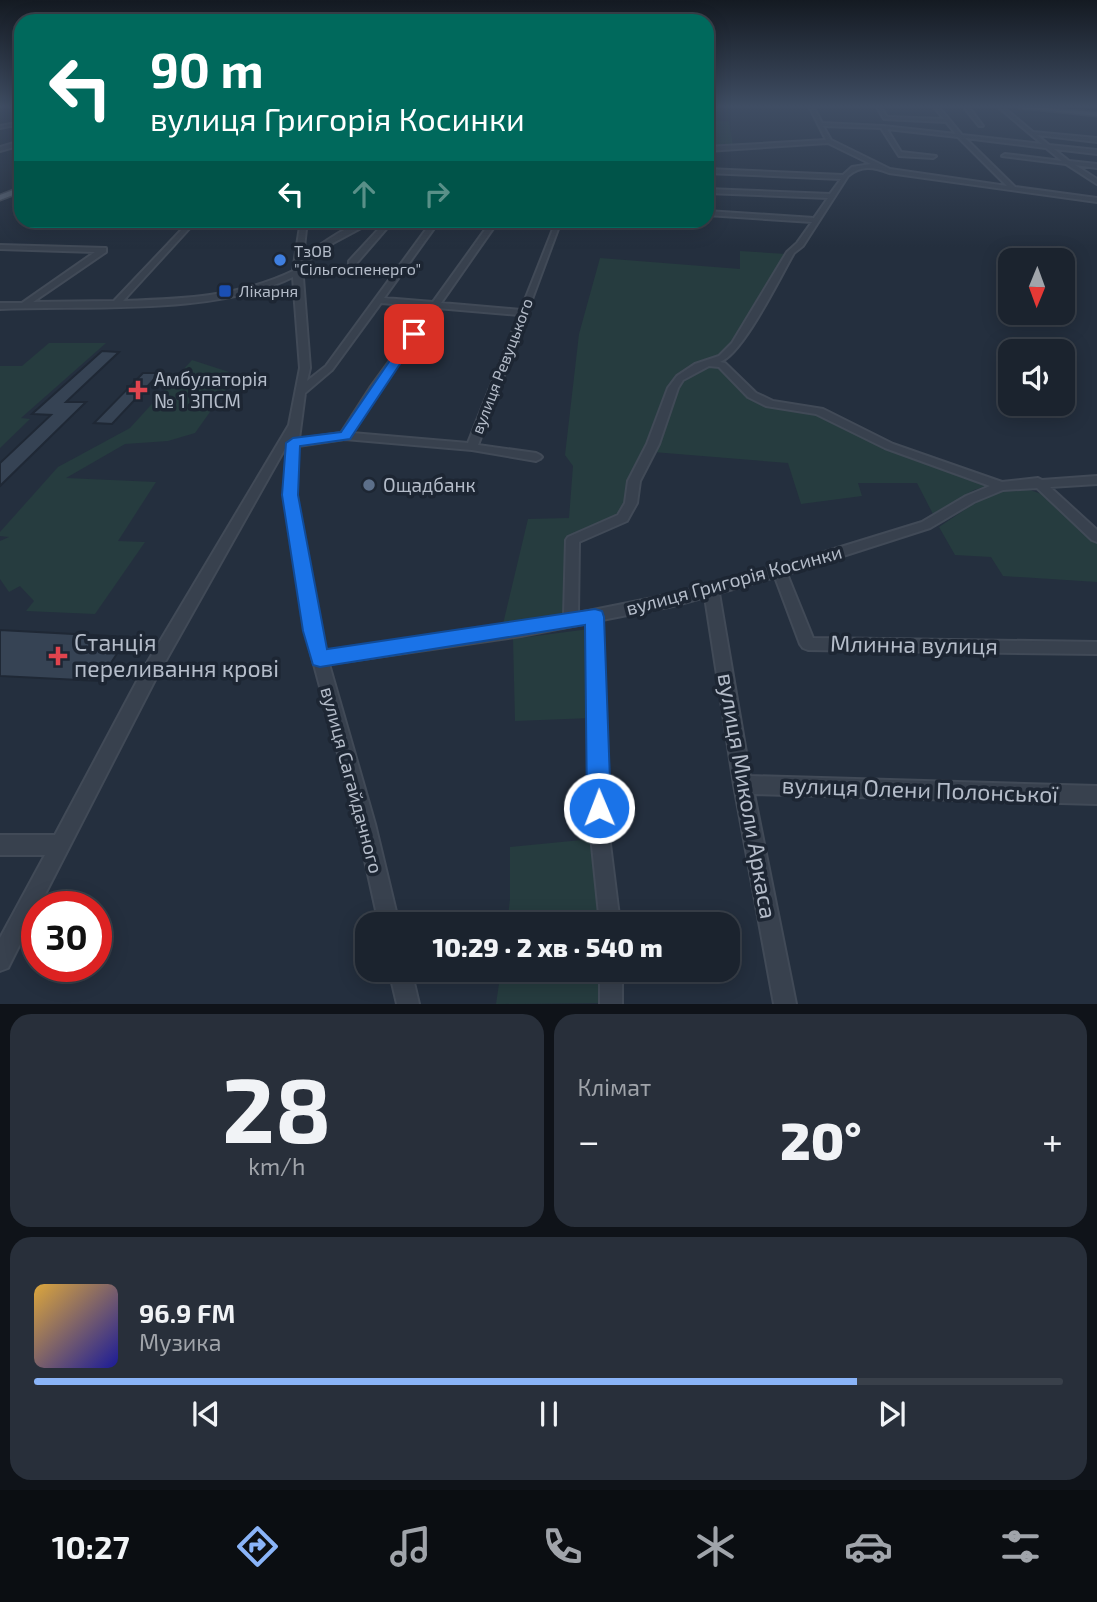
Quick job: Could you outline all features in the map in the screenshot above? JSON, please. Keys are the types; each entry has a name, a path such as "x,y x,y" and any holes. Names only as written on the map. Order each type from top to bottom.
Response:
{"street":[{"path":"853,153 903,174 1097,200"},
{"path":"898,153 933,156"},
{"path":"977,153 1014,189"},
{"path":"1055,153 1097,182"},
{"path":"1005,156 1097,166"},
{"path":"571,621 573,540 623,518 631,503 634,481 653,444 673,388 680,378 698,366 722,358 736,345 791,252 817,220 844,177 854,168 877,165"},
{"path":"714,171 844,177"},
{"path":"714,191 831,196"},
{"path":"714,213 817,220"},
{"path":"117,302 187,228"},
{"name":"вулиця Сагайдачного","path":"303,228 298,273 305,368 294,423 290,467 294,525 312,631 366,824 386,912"},
{"path":"0,306 196,298 288,281 330,241 356,228"},
{"path":"352,263 384,228"},
{"path":"300,391 329,368 431,228"},
{"path":"345,436 374,390 490,228"},
{"name":"вулиця Ревуцького","path":"293,443 345,436 472,447 557,228"},
{"path":"0,247 103,250 25,304"},
{"path":"378,300 522,313"},
{"path":"710,363 722,365 752,395 769,404 819,411 889,446 1001,486"},
{"path":"0,960 150,673 294,423"},
{"path":"472,447 536,457"},
{"path":"269,464 285,463 290,467"},
{"name":"вулиця Григорія Косинки","path":"320,659 595,617 673,600 779,571 926,525 970,499 1001,486 1097,480"},
{"path":"1038,482 1097,537"},
{"name":"Млинна вулиця","path":"779,571 808,644 1097,648"},
{"name":"вулиця Миколи Аркаса","path":"711,589 743,785 785,1003"},
{"path":"595,617 600,836 609,912"},
{"name":"вулиця Олени Полонської","path":"743,785 1097,795"},
{"path":"0,845 60,845"},
{"path":"403,982 408,1003"},
{"path":"611,982 611,1003"}],"green space":[{"path":"740,251 787,254 728,350 717,357 720,366 751,396 819,412 987,486 974,490 933,514 917,483 858,483 862,496 801,504 788,463 653,452 621,516 570,538 567,613 503,624 528,519 569,518 573,466 565,455 579,334 600,258 740,269"},
{"path":"49,343 106,343 21,418 30,419 0,448 0,366 22,366"},
{"path":"192,360 229,372 227,388 195,433 168,441 125,444 66,478 156,482 118,541 145,542 95,614 26,611 34,601 20,586 9,592 0,579 0,541 9,537 0,536 0,532 58,467 130,428"},
{"path":"1022,487 1047,496 1097,541 1097,582 1003,576 991,557 955,555 939,527 989,496"},
{"path":"589,629 592,718 515,721 513,639"},
{"path":"592,839 598,912 508,912 510,847"},
{"path":"499,982 601,982 600,1003 496,1004"}],"building":[{"path":"102,351 119,352 66,402 86,402 0,486 0,463 51,415 32,414"},
{"path":"143,373 160,373 112,424 94,423"},
{"name":"Станція переливання крові","path":"0,630 128,637 99,681 0,676"}],"place":[{"name":"ТзОВ \"Сільгоспенерго\"","path":"280,260"},
{"name":"Лікарня","path":"225,291"},
{"name":"Амбулаторія № 1 ЗПСМ","path":"138,390"},
{"name":"Ощадбанк","path":"369,485"},
{"name":"Станція переливання крові","path":"58,656"}],"route":[{"path":"414,334 345,436 293,443 290,495 312,631 320,659 595,617 599,808"}]}
